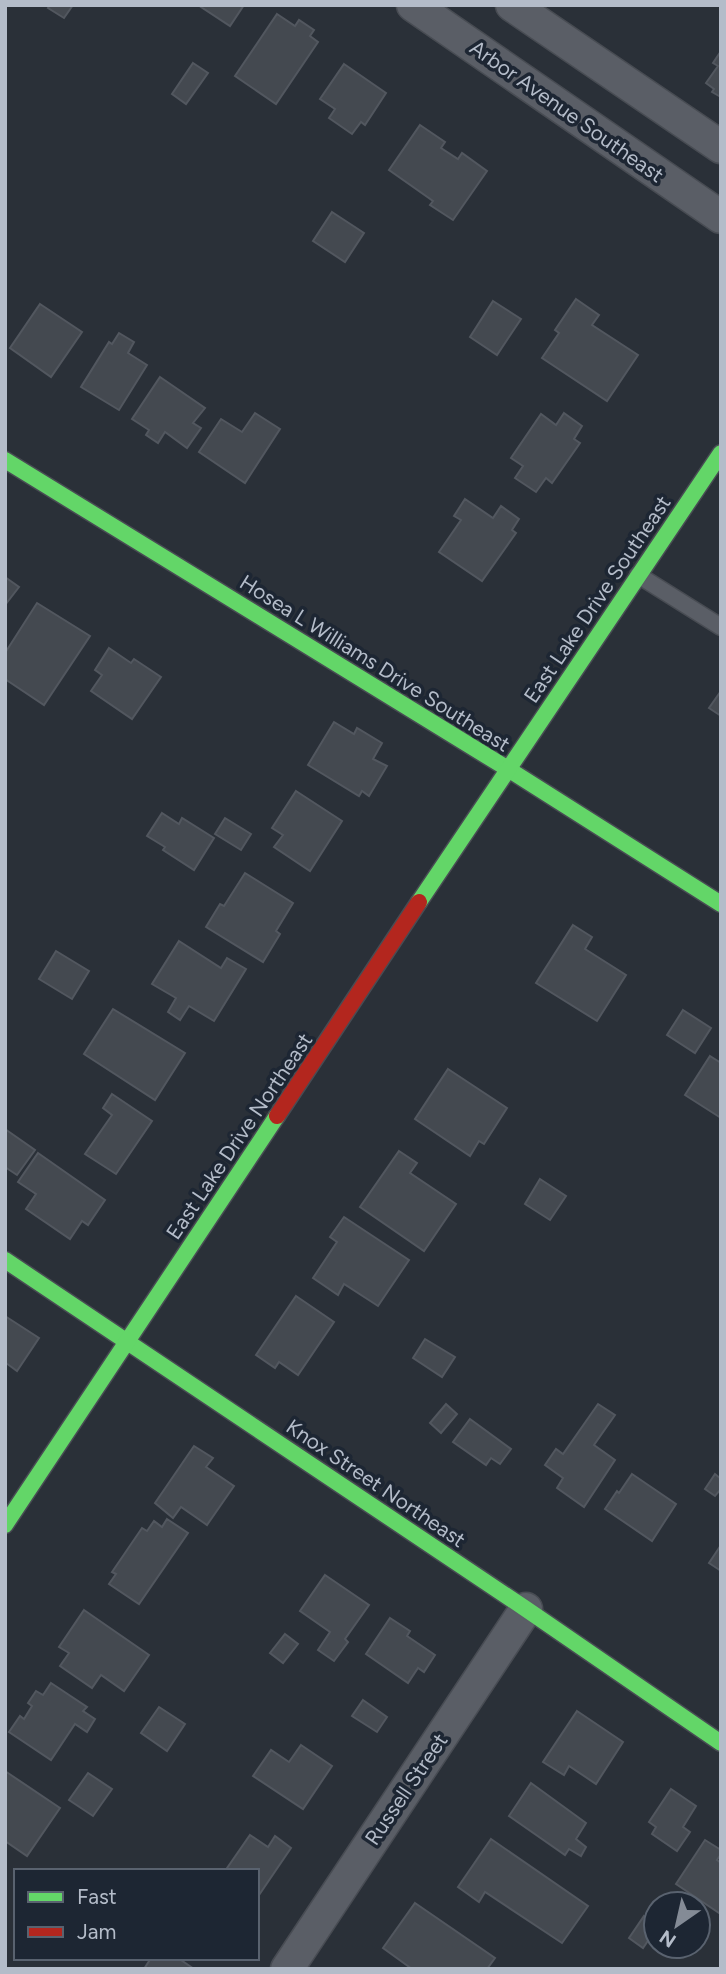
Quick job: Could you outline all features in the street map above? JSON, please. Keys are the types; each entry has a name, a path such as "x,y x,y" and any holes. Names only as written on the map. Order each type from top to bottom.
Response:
{"street":[{"name":"Arbor Avenue Southeast","path":"413,5 721,216"},
{"path":"512,5 721,147"},
{"name":"East Lake Drive Southeast","path":"508,769 721,453"},
{"name":"Hosea L Williams Drive Southeast","path":"5,460 508,769 721,904"},
{"name":"East Lake Drive Northeast","path":"5,1525 508,769"},
{"name":"Knox Street Northeast","path":"5,1260 526,1609 721,1744"},
{"name":"Russell Street","path":"287,1969 526,1609"}],"lane":[{"path":"638,576 721,627"}],"building":[{"path":"50,5 73,5 64,18 48,8"},
{"path":"198,5 244,5 230,26"},
{"path":"277,14 295,26 299,20 314,30 310,36 318,42 276,104 235,76"},
{"path":"721,51 721,97 712,92 714,89 706,83 718,66 713,63"},
{"path":"193,63 208,73 186,104 172,94"},
{"path":"344,64 386,93 365,125 361,122 352,134 329,118 335,109 320,99"},
{"path":"420,125 445,142 441,148 458,159 462,153 487,171 453,220 430,205 433,201 389,170"},
{"path":"332,212 364,233 345,262 313,241"},
{"path":"576,299 599,315 592,325 638,355 607,401 542,358 559,333 555,330"},
{"path":"493,301 521,319 497,355 470,337"},
{"path":"40,304 82,332 51,377 10,348"},
{"path":"119,333 134,342 128,353 147,365 119,410 81,387 109,342 112,344"},
{"path":"160,377 205,408 193,423 201,428 187,448 165,432 158,443 146,435 149,430 132,419"},
{"path":"255,413 280,429 245,483 199,452 221,419 242,432"},
{"path":"564,413 582,426 574,439 580,443 552,483 546,478 536,492 515,478 523,466 511,458 541,414 556,425"},
{"path":"465,499 493,518 501,506 519,519 512,530 516,533 482,581 439,552 461,520 454,516"},
{"path":"5,577 19,587 5,605"},
{"path":"37,603 90,636 44,705 5,679 5,653"},
{"path":"109,648 131,663 134,659 161,677 132,719 91,691 102,675 95,670"},
{"path":"721,691 721,716 709,708"},
{"path":"334,722 354,734 357,728 382,743 373,759 387,766 369,796 362,791 359,796 308,765"},
{"path":"296,791 342,821 310,871 274,847 283,835 272,828"},
{"path":"162,813 179,824 182,818 214,838 194,870 147,836"},
{"path":"225,818 251,834 241,850 215,834"},
{"path":"245,873 293,903 276,931 280,934 263,962 206,927 220,904 224,906"},
{"path":"573,925 592,937 585,949 626,975 597,1021 536,983"},
{"path":"179,941 221,968 227,958 246,969 214,1021 189,1006 180,1020 168,1012 176,998 152,984"},
{"path":"56,951 89,971 72,999 39,979"},
{"path":"113,1009 185,1053 155,1100 84,1054"},
{"path":"683,1010 711,1028 695,1053 667,1035"},
{"path":"710,1056 721,1063 721,1118 685,1095"},
{"path":"448,1069 507,1108 484,1144 479,1141 470,1156 415,1119"},
{"path":"112,1094 152,1121 116,1174 85,1154 112,1115 103,1108"},
{"path":"5,1129 35,1150 17,1175 5,1167"},
{"path":"399,1151 417,1163 410,1173 456,1204 424,1251 360,1207"},
{"path":"38,1153 105,1200 88,1225 82,1221 70,1239 26,1209 36,1194 18,1182"},
{"path":"540,1179 566,1196 550,1220 525,1204"},
{"path":"344,1217 409,1260 378,1306 344,1284 338,1295 313,1278 337,1242 330,1237"},
{"path":"296,1296 334,1322 298,1375 279,1362 275,1368 256,1355"},
{"path":"5,1316 39,1338 17,1371 5,1364"},
{"path":"425,1339 455,1357 442,1377 413,1358"},
{"path":"446,1404 457,1414 441,1433 430,1423"},
{"path":"598,1404 615,1415 594,1445 615,1460 584,1507 557,1488 563,1478 545,1465 556,1449 563,1454"},
{"path":"470,1419 511,1449 500,1464 491,1458 486,1465 453,1442"},
{"path":"194,1446 213,1458 206,1467 234,1486 207,1525 181,1507 173,1518 155,1503"},
{"path":"632,1474 676,1504 652,1541 605,1509"},
{"path":"715,1474 721,1479 721,1489 715,1496 705,1489"},
{"path":"167,1519 188,1533 139,1604 109,1584 116,1574 112,1572 142,1528 147,1531 154,1521 162,1527"},
{"path":"721,1545 721,1571 709,1563"},
{"path":"325,1575 369,1605 345,1639 348,1642 334,1661 318,1650 330,1632 300,1611"},
{"path":"84,1610 149,1655 124,1691 101,1675 92,1688 60,1666 69,1653 59,1647"},
{"path":"390,1618 410,1631 407,1636 435,1655 424,1672 418,1668 408,1683 366,1654"},
{"path":"285,1634 298,1644 283,1663 270,1653"},
{"path":"51,1683 87,1707 83,1711 95,1719 87,1732 75,1724 51,1760 9,1732 20,1716 24,1719 32,1706 28,1703 36,1691 43,1695"},
{"path":"363,1700 387,1717 377,1732 352,1716"},
{"path":"159,1707 185,1724 167,1751 141,1733"},
{"path":"577,1711 623,1742 596,1784 569,1766 564,1775 543,1762"},
{"path":"301,1745 332,1766 303,1809 253,1776 271,1750 289,1762"},
{"path":"5,1771 60,1808 27,1856 5,1841"},
{"path":"88,1773 112,1789 93,1816 69,1800"},
{"path":"531,1783 586,1823 576,1839 586,1847 581,1856 569,1849 565,1855 509,1816"},
{"path":"671,1789 696,1806 683,1827 690,1832 677,1851 652,1834 656,1827 649,1822"},
{"path":"250,1835 268,1847 275,1836 291,1848 259,1895 259,1869 226,1869"},
{"path":"491,1839 588,1906 562,1943 485,1892 479,1902 458,1887"},
{"path":"705,1840 721,1850 717,1860 721,1863 719,1913 712,1908 712,1890 685,1890 676,1884"},
{"path":"415,1903 495,1958 487,1969 412,1969 383,1948"},
{"path":"642,1919 642,1947 629,1938"},
{"path":"150,1960 181,1960 194,1969 144,1969"}],"traffic: fast":[{"path":"419,902 721,453"},
{"path":"5,460 508,769 721,904"},
{"path":"5,1525 277,1116"},
{"path":"5,1260 721,1743"}],"traffic: jam":[{"path":"277,1116 419,902"}]}
